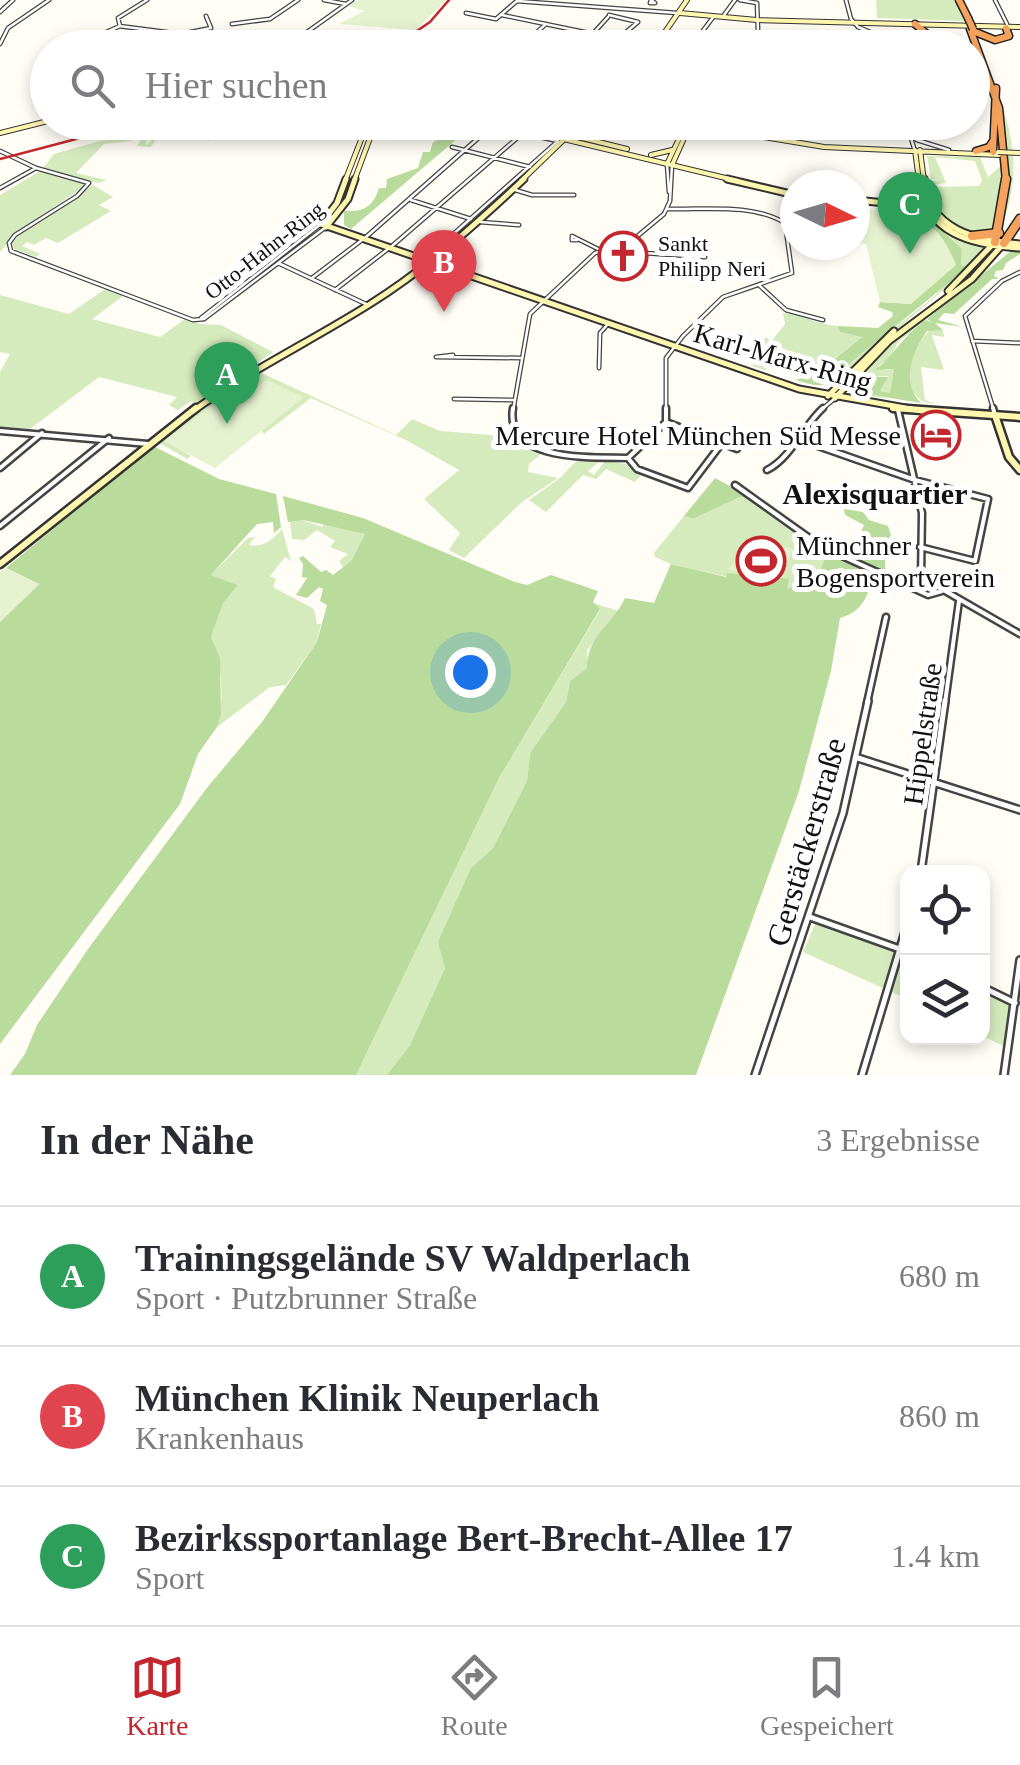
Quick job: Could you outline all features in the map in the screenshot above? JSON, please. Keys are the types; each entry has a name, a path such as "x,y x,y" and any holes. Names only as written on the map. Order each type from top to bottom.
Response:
{"highway":[{"path":"958,0 972,30"},
{"path":"924,25 929,30"},
{"path":"924,25 928,30"},
{"path":"990,37 998,40 1008,37 1010,27"},
{"path":"990,50 1012,40 1010,27"},
{"path":"990,62 1010,111"},
{"path":"990,65 1012,126"},
{"path":"997,88 992,98 997,153"},
{"path":"976,151 990,147 994,140"},
{"path":"1015,140 1019,166"},
{"path":"998,242 1013,204"},
{"path":"998,242 1020,219"},
{"path":"972,236 998,242"}],"main road":[{"path":"667,30 687,0"},
{"path":"680,12 757,19"},
{"path":"680,12 757,19 1010,27"},
{"path":"851,20 1010,27"},
{"path":"0,133 30,126"},
{"name":"Otto-Hahn-Ring","path":"325,225 364,140"},
{"name":"Otto-Hahn-Ring","path":"325,225 337,216 351,193 367,140"},
{"path":"0,564 148,444 268,360 368,305 428,260 563,140"},
{"path":"580,140 780,189"},
{"path":"582,140 670,162"},
{"path":"670,162 679,140"},
{"path":"670,162 681,140"},
{"path":"786,140 1020,154"},
{"path":"651,155 673,150"},
{"path":"917,150 997,153"},
{"path":"917,150 922,197 935,220"},
{"path":"917,150 928,208"},
{"path":"901,207 922,197"},
{"path":"870,204 928,208 972,236"},
{"path":"901,207 935,220 959,236 1020,246"},
{"path":"337,216 347,231"},
{"path":"325,225 364,238"},
{"path":"325,225 364,238"},
{"name":"Karl-Marx-Ring","path":"364,238 675,345"},
{"path":"833,395 884,345 972,279 998,242"},
{"name":"Karl-Marx-Ring","path":"543,300 833,395 898,408 1020,414"},
{"name":"Karl-Marx-Ring","path":"833,395 995,413"},
{"path":"995,413 1009,457 1020,470"}],"street":[{"path":"4,9 14,0"},
{"path":"0,44 12,25 50,0"},
{"path":"119,26 118,18 147,0"},
{"path":"232,24 270,19 298,0"},
{"path":"324,0 346,4"},
{"path":"310,30 352,0"},
{"path":"466,13 493,20 517,0 680,12"},
{"path":"571,5 573,0"},
{"path":"594,30 610,15 618,0"},
{"path":"724,15 734,0"},
{"path":"740,0 757,3 757,30"},
{"path":"846,0 851,20 867,30"},
{"path":"995,0 1010,27"},
{"path":"502,15 580,30"},
{"path":"610,15 638,22 629,30"},
{"path":"200,30 210,28 206,16"},
{"path":"704,30 714,16"},
{"path":"539,30 546,24"},
{"path":"112,30 119,26 150,30"},
{"path":"312,278 410,200 477,140"},
{"path":"335,290 515,140"},
{"path":"473,220 557,144 549,140"},
{"path":"914,140 917,150"},
{"path":"917,150 917,140 949,150"},
{"path":"452,147 530,167"},
{"path":"0,151 36,168"},
{"path":"668,209 670,162"},
{"path":"0,188 36,168"},
{"name":"Otto-Hahn-Ring","path":"36,168 89,184 15,235 10,250 197,321 325,225"},
{"path":"512,189 532,194 574,195"},
{"path":"410,200 473,220 518,225"},
{"path":"780,221 772,216 668,209 628,244 600,250 528,316 512,427 540,452 628,458 666,422 666,358 675,345 722,297 792,273 790,260"},
{"path":"577,240 600,250"},
{"path":"628,244 644,253 705,258"},
{"path":"276,262 368,305"},
{"path":"995,413 965,319 969,309 1008,276 1020,272"},
{"path":"760,286 783,308 808,312 822,320"},
{"path":"599,368 600,333 608,324"},
{"path":"972,341 1020,343"},
{"path":"454,355 520,358"},
{"path":"767,470 777,465 808,421 833,395"},
{"path":"454,399 514,400"},
{"path":"898,408 922,513 920,577 1020,632"},
{"path":"666,422 737,449"},
{"path":"0,431 148,444"},
{"path":"0,468 42,434"},
{"path":"0,526 109,438"},
{"path":"798,439 915,480 988,499 974,562 920,547"},
{"path":"628,458 634,467 688,488 722,443"},
{"path":"735,485 836,554 928,596 942,591"},
{"name":"Hippelstraße","path":"923,865 959,601"},
{"name":"Gerstäckerstraße","path":"755,1075 810,917 856,758 886,617"},
{"path":"856,758 1020,810"},
{"path":"810,917 900,948 862,1075"},
{"path":"1004,1075 1020,960"},
{"path":"990,991 1015,1003"}],"green space":[{"path":"357,0 446,0 416,30 339,24 364,11 349,6"},
{"path":"876,0 955,0 964,21 877,18"},
{"path":"998,94 1012,145 1011,194 1001,228 968,231 945,217 931,198 931,187 979,186 982,180 975,161 935,157 946,183 931,185 931,181 942,180 931,179 927,156 980,157 988,177 1004,163"},
{"path":"103,140 132,140 104,144 76,173 107,180 98,183 73,176 87,185 21,229 0,252 0,195 42,170 54,154"},
{"path":"141,140 147,140 146,145 156,140 151,147 137,146"},
{"path":"456,140 351,229 344,225 344,211 367,207 379,188 386,188 387,179 418,168 423,152 430,152 433,142"},
{"path":"93,185 113,197 99,205 111,211 58,243 46,238 22,246 40,254 36,257 14,249 12,243 21,233"},
{"path":"871,208 911,215 921,218 931,223 962,249 961,265 968,267 848,365 827,372 835,376 831,381 817,385 795,380 815,375 862,337 840,332 838,326 878,328 893,316 878,307 880,302 911,304 942,239 920,218"},
{"path":"870,209 904,214 929,225 948,247 956,265 911,304 880,302 870,260"},
{"path":"945,231 987,249 950,285 833,387 829,384 834,376 826,372 848,365 935,296 961,265 962,249"},
{"path":"1011,251 1020,254 1006,263 1003,270 996,271 994,276 999,279 992,279 954,314 944,313 938,320 963,327 935,323 943,330 927,331 921,340 910,377 921,403 860,393 875,385 877,378 868,377 888,377 880,391 890,393 894,369 875,370 918,326 926,320 933,323 927,319"},
{"path":"105,289 123,296 92,319 160,337 185,319 221,325 273,352 198,403 191,401 178,410 169,405 177,397 99,377 30,429 0,427 0,372 10,354 0,352 0,295 69,314"},
{"path":"783,313 863,336 823,368 787,361 777,366 769,364 765,370 752,366 761,355 760,338 768,338 770,343 785,324"},
{"path":"921,318 926,320 898,342 889,359 878,366 894,369 890,393 879,391 888,376 869,377 877,378 875,386 860,391 892,400 845,391 884,348"},
{"path":"931,329 943,330 944,337 932,335 944,370 921,367 925,400 935,404 923,401 915,394 910,373 916,349"},
{"path":"257,371 396,435 412,419 440,431 503,436 509,432 519,440 517,444 540,455 529,464 528,472 558,478 522,502 464,558 449,550 460,533 424,499 459,470 406,440 311,398 264,434 241,399 165,441 191,456 187,459 158,442"},
{"path":"267,380 304,397 215,468 164,441 229,393 241,399"},
{"path":"153,446 219,479 276,494 281,527 274,533 273,522 257,524 211,575 238,585 223,603 211,637 220,658 221,714 217,727 198,754 180,804 0,1044 0,622 39,584 6,568"},
{"path":"579,458 603,459 588,471 594,475 606,460 625,464 641,475 635,482 606,469 596,479 583,475 546,512 529,500 560,478"},
{"path":"715,478 754,499 740,497 693,519 684,516"},
{"path":"283,496 363,518 515,582 527,585 551,575 598,591 593,602 600,609 499,778 356,1075 10,1075 25,1054 37,1025 88,949 206,789 262,722 317,642 327,605 320,601 323,589 319,587 307,598 296,595 307,578 302,577 303,564 299,558 303,556 321,572 326,570 333,575 351,561 365,534 303,520 288,522"},
{"path":"740,497 754,499 827,551 817,580 785,590 655,557 654,553 684,516 693,519"},
{"path":"844,509 863,512 869,520 888,526 891,535 884,546 886,574 854,560 852,551 864,525 845,515"},
{"path":"302,520 365,534 351,561 343,567 339,561 348,554 330,547 335,541 317,530 304,540 292,539 290,522"},
{"path":"282,529 291,561 285,557 270,576 276,579 273,587 314,609 317,624 321,624 317,642 286,685 270,687 217,727 221,681 211,637 223,602 238,585 211,575 248,538 255,537 249,545 264,544"},
{"name":"Münchner Bogensportverein","path":"774,545 792,549 783,578 728,570 741,553"},
{"path":"827,551 875,573 860,607 840,618 831,671 799,791 696,1075 387,1075 410,1045 445,968 438,942 471,868 493,848 527,781 530,753 566,702 570,681 587,668 591,647 625,598 654,603 671,564 726,577 727,573 789,579 787,589 817,580"},
{"path":"6,568 39,584 0,622 0,572"},
{"path":"593,603 619,611 587,650 587,668 570,681 566,702 530,753 527,781 493,848 471,868 445,968 410,1045 387,1075 356,1075 499,778 600,610"},
{"path":"816,922 900,953 900,996 803,952"},
{"path":"990,995 1010,1004 1005,1047 990,1040"}],"railway":[{"path":"418,30 449,0"},
{"path":"0,159 72,140"}],"place":[{"name":"Bezirkssportanlage Bert-Brecht-Allee 17","path":"910,254"},
{"name":"Sankt Philipp Neri","path":"623,256"},
{"name":"München Klinik Neuperlach","path":"444,312"},
{"name":"Trainingsgelände SV Waldperlach","path":"227,424"},
{"name":"Mercure Hotel München Süd Messe","path":"936,435"},
{"name":"Münchner Bogensportverein","path":"761,561"}],"district":[{"name":"Alexisquartier","path":"875,494"}]}
